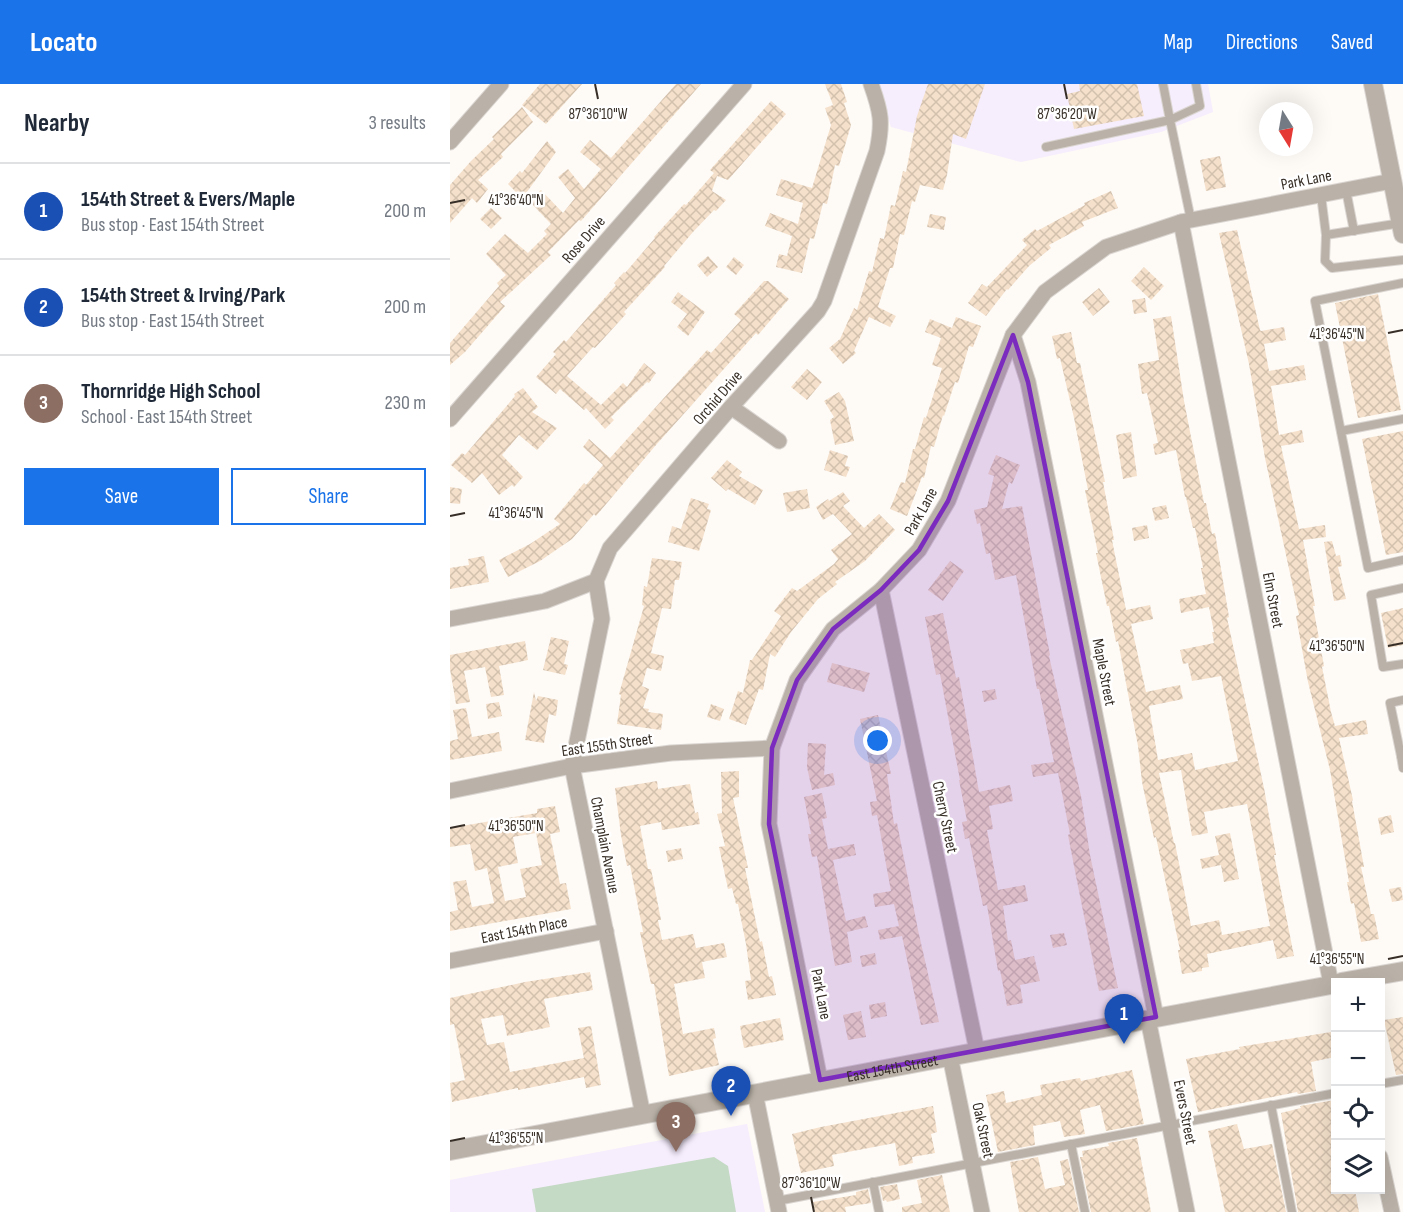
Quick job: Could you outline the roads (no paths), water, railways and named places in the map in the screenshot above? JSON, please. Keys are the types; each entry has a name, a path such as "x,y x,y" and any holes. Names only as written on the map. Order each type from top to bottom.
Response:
{"street":[{"path":"450,142 501,84"},
{"name":"Rose Drive","path":"450,419 744,84"},
{"name":"Orchid Drive","path":"596,581 610,548 824,301 877,151 882,128 878,103 871,84"},
{"path":"1373,84 1402,228"},
{"name":"Park Lane","path":"820,1080 770,824 772,748 796,680 833,629 881,590 919,550 948,501 1013,335 1045,292 1106,247 1186,221 1392,181"},
{"name":"Elm Street","path":"1186,221 1339,978"},
{"name":"Maple Street","path":"1013,335 1028,381 1152,1018"},
{"path":"731,407 779,441"},
{"path":"450,619 545,601 596,581"},
{"name":"Champlain Avenue","path":"596,581 602,619 572,766 643,1115"},
{"name":"Cherry Street","path":"881,590 977,1051"},
{"name":"East 155th Street","path":"450,791 572,766 671,753 772,748"},
{"name":"East 154th Place","path":"450,961 606,931"},
{"name":"East 154th Street","path":"1366,978 1403,971"},
{"name":"East 154th Street","path":"450,1151 1331,985"},
{"name":"Evers Street","path":"1152,1018 1170,1125 1188,1212"},
{"name":"Oak Street","path":"950,1056 982,1212"},
{"path":"755,1093 778,1206"},
{"path":"1385,1180 1392,1212"}],"lane":[{"path":"1163,84 1186,221"},
{"path":"1046,147 1170,120 1200,106 1196,84"},
{"path":"1346,190 1354,231"},
{"path":"1321,195 1326,235 1325,261 1332,268 1403,260"},
{"path":"1326,235 1402,228"},
{"path":"1403,283 1315,301 1368,568 1403,560"},
{"path":"1341,431 1403,419"},
{"path":"1403,588 1371,595 1383,668 1403,664"},
{"path":"1403,700 1390,703 1403,768"},
{"path":"1385,1083 1403,1080"},
{"path":"778,1206 873,1182 1331,1094"},
{"path":"1271,1106 1292,1212"},
{"path":"1071,1144 1085,1212"},
{"path":"873,1182 879,1212"}],"place":[{"name":"154th Street & Evers/Maple","path":"1124,1044"},
{"name":"154th Street & Irving/Park","path":"731,1116"},
{"name":"Thornridge High School","path":"676,1152"}]}
